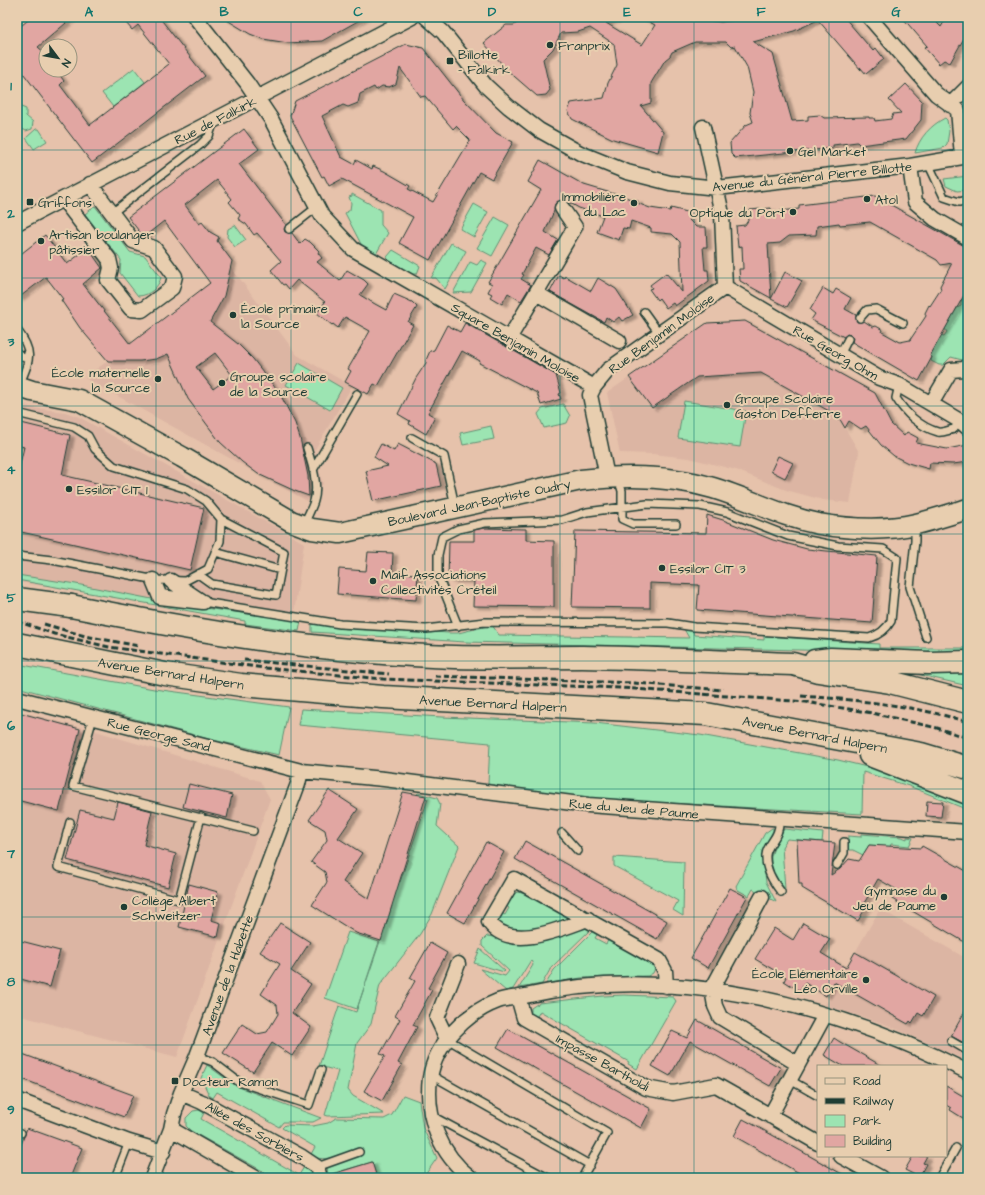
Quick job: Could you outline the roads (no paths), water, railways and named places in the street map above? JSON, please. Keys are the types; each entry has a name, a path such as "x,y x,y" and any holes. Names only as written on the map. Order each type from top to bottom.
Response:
{"main road":[{"path":"17,599 71,606 146,621 250,638 367,651 454,657 583,657 793,664 831,659 922,663 968,662"},
{"name":"Avenue Bernard Halpern","path":"17,644 165,674 240,685 391,698 706,714 804,731 921,754 968,768"},
{"path":"793,664 818,671 890,682 968,702"},
{"path":"804,731 968,793"}],"street":[{"name":"Square Benjamin Moloise","path":"195,17 258,98 271,118 319,211 353,250 444,300 589,384"},
{"name":"Rue de Falkirk","path":"17,223 412,17"},
{"path":"869,17 936,94 958,110 965,156"},
{"name":"Avenue du Général Pierre Billotte","path":"428,18 443,32 469,67 486,86 509,107 539,130 580,153 626,172 670,183 717,188 928,163 965,156"},
{"path":"950,105 968,87"},
{"name":"Rue Benjamin Moloise","path":"613,476 590,394 594,387 608,370 725,287 722,214 703,127"},
{"path":"911,172 915,202 935,219 968,238"},
{"path":"62,199 109,259 111,268 108,280 131,309 142,310 172,288 175,276 154,248 133,241 90,184"},
{"path":"510,338 575,227 562,208"},
{"name":"Rue Georg Ohm","path":"725,287 879,378 899,385 964,425"},
{"path":"536,293 619,341"},
{"path":"931,404 951,370 964,369 968,366"},
{"name":"Boulevard Jean-Baptiste Oudry","path":"18,386 32,391 78,400 303,526 318,531 340,533 581,480 613,476 658,478 712,487 775,512 820,524 869,528 914,524 968,509"},
{"path":"153,580 160,597 203,602"},
{"path":"171,581 203,602"},
{"name":"Rue George Sand","path":"17,698 301,771"},
{"name":"Rue du Jeu de Paume","path":"301,771 384,779 588,805 968,832"},
{"name":"Avenue de la Habette","path":"152,1178 171,1129 181,1093 197,1056 295,792 301,771"},
{"path":"588,919 546,934 512,937 495,931 489,922 514,879 588,919 660,960 665,971 666,986"},
{"path":"762,897 712,990 715,1006 720,1017 798,1064"},
{"path":"447,1039 437,1018 458,964"},
{"path":"471,1178 452,1162 445,1152 432,1115 428,1092 434,1061 447,1039 474,1013 498,1001 549,990 616,984 666,986 741,994 825,1015 900,1041 932,1054 968,1072"},
{"name":"Impasse Bartholdi","path":"518,997 524,1018 646,1088 673,1093 716,1085 817,1142"},
{"path":"770,1116 825,1015"},
{"name":"Allée des Sorbiers","path":"181,1093 202,1102 302,1157 318,1173"},
{"path":"17,1100 129,1142 163,1152"},
{"path":"171,1129 256,1178"},
{"path":"843,1157 881,1178"}],"lane":[{"path":"112,213 200,145 209,136 214,120"},
{"path":"928,163 944,197 959,202 968,200"},
{"path":"289,229 319,211"},
{"path":"860,318 866,310 876,308 903,323"},
{"path":"644,312 659,333"},
{"path":"17,330 27,343 30,353 18,386"},
{"path":"840,355 848,339"},
{"path":"17,354 28,360"},
{"path":"899,385 896,398 903,410 920,424 939,432 964,425"},
{"path":"313,470 357,394"},
{"path":"17,413 74,427 88,436 95,449 114,466 187,489 206,501 221,519 284,552 276,595 212,584 198,574"},
{"path":"412,438 444,456 455,507"},
{"path":"303,526 314,501 313,470 308,448"},
{"path":"613,476 622,491 622,519 633,524 676,524"},
{"path":"203,602 340,624 426,629 458,626 485,622 668,623 694,627 869,638 878,636 892,621 897,558 883,549 838,546 810,542 788,536 727,512 700,506 647,504 587,512 562,520 485,523 458,529 442,537 438,555 438,576 458,626"},
{"path":"17,556 52,560 153,580 185,581 208,569 220,541 221,519"},
{"path":"914,524 915,541 910,587 926,637"},
{"path":"215,552 280,570"},
{"path":"93,718 73,786 253,831"},
{"path":"70,822 58,867 179,900 201,817"},
{"path":"780,818 780,829 766,854 770,876 781,892"},
{"path":"562,834 578,851"},
{"path":"837,865 844,853 844,842"},
{"path":"447,1039 607,1133 582,1178"},
{"path":"951,1041 968,1051"},
{"path":"197,1056 213,1062 239,1082 309,1105 321,1070"},
{"path":"431,1075 590,1165"},
{"path":"790,1080 817,1095"},
{"path":"432,1115 548,1178"},
{"path":"115,1178 129,1142"},
{"path":"939,1178 956,1148"},
{"path":"318,1173 359,1152"}],"railway":[{"path":"17,621 54,634 109,647 265,668 383,679 621,688 806,702 872,713 937,728 968,738"},
{"path":"44,624 85,636 139,646"},
{"path":"244,660 389,674"},
{"path":"435,676 634,683 723,690"},
{"path":"801,696 843,699 906,707 968,722"}],"place":[{"name":"Franprix","path":"550,45"},
{"name":"Billotte - Falkirk","path":"450,61"},
{"name":"Gel Market","path":"790,151"},
{"name":"Atol","path":"867,199"},
{"name":"Griffons","path":"30,202"},
{"name":"Immobilière du Lac","path":"634,203"},
{"name":"Optique du Port","path":"793,212"},
{"name":"Artisan boulanger pâtissier","path":"41,241"},
{"name":"École primaire la Source","path":"233,315"},
{"name":"École maternelle la Source","path":"158,379"},
{"name":"Groupe scolaire de la Source","path":"222,383"},
{"name":"Groupe Scolaire Gaston Defferre","path":"727,405"},
{"name":"Essilor CIT 1","path":"69,489"},
{"name":"Essilor CIT 3","path":"662,568"},
{"name":"Maif Associations Collectivités Créteil","path":"373,581"},
{"name":"Gymnase du Jeu de Paume","path":"944,897"},
{"name":"Collège Albert Schweitzer","path":"124,907"},
{"name":"École Elémentaire Léo Orville","path":"866,980"},
{"name":"Docteur Ramon","path":"175,1081"}]}
